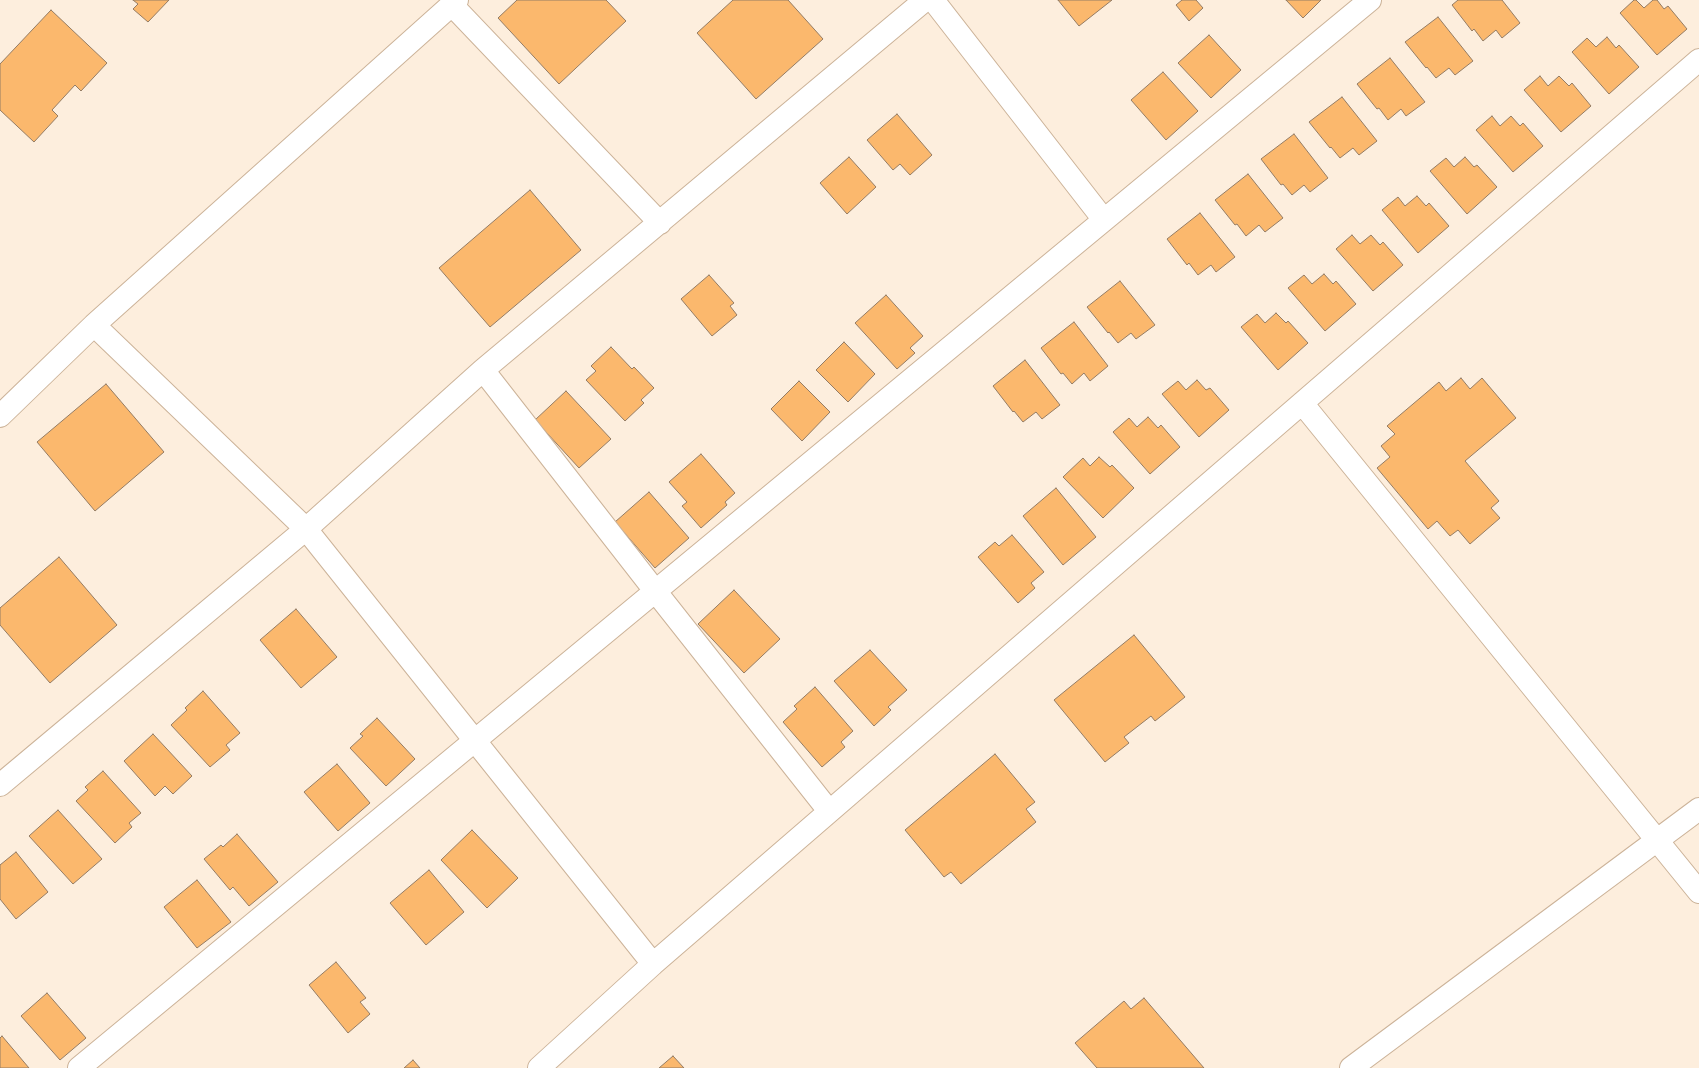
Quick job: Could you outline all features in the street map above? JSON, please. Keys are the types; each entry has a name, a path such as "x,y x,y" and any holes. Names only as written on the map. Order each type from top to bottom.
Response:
{"street":[{"path":"0,785 306,529 483,370 925,0"},
{"path":"933,0 1104,220"},
{"path":"79,1068 1370,0"},
{"path":"0,416 94,325 455,3 660,223"},
{"path":"539,1068 653,964 829,811 1699,60"},
{"path":"94,325 306,529 653,964"},
{"path":"483,370 829,811"},
{"path":"1302,403 1699,892"},
{"path":"1351,1068 1699,809"}],"building":[{"path":"133,0 169,0 148,22 133,9 138,4"},
{"path":"517,0 606,0 626,21 559,84 498,18"},
{"path":"733,0 788,0 823,39 756,99 697,33"},
{"path":"1058,0 1112,0 1079,26"},
{"path":"1182,0 1196,0 1203,8 1189,21 1176,5"},
{"path":"1286,0 1321,0 1303,18"},
{"path":"1458,0 1502,0 1520,23 1502,38 1496,30 1483,41 1474,29 1472,31 1452,5"},
{"path":"1634,0 1636,0 1644,8 1653,0 1657,0 1664,9 1668,6 1687,29 1657,55 1620,13"},
{"path":"51,10 107,63 81,91 75,85 52,110 58,116 34,142 0,110 0,64"},
{"path":"1438,17 1473,61 1455,75 1449,68 1436,78 1405,42"},
{"path":"1209,35 1241,70 1211,98 1178,63"},
{"path":"1607,37 1616,48 1619,45 1639,67 1609,94 1572,52 1587,38 1596,47"},
{"path":"1390,58 1425,102 1406,116 1401,109 1388,120 1357,84"},
{"path":"1163,72 1198,111 1166,140 1131,100"},
{"path":"1540,76 1548,86 1559,76 1569,86 1572,83 1591,106 1561,132 1524,90"},
{"path":"1342,97 1377,141 1359,155 1353,148 1340,158 1309,122"},
{"path":"897,114 932,155 910,175 900,164 893,170 867,140"},
{"path":"1492,116 1500,126 1511,116 1520,126 1523,123 1543,146 1513,172 1476,130"},
{"path":"1294,134 1328,178 1310,192 1304,185 1292,195 1283,184 1281,185 1261,159"},
{"path":"849,157 876,187 847,214 820,183"},
{"path":"1465,157 1474,167 1477,165 1497,187 1467,214 1430,171 1446,158 1454,167"},
{"path":"1248,174 1283,218 1265,232 1259,225 1246,236 1215,200"},
{"path":"530,190 581,250 490,327 439,268"},
{"path":"1417,196 1426,206 1429,203 1449,226 1418,253 1382,210 1398,197 1405,206"},
{"path":"1200,213 1235,257 1216,272 1211,265 1198,275 1189,263 1187,265 1167,239"},
{"path":"1352,235 1360,244 1371,235 1380,245 1383,242 1403,265 1373,291 1336,249"},
{"path":"1324,274 1333,284 1336,281 1356,304 1325,331 1288,288 1304,275 1312,284"},
{"path":"709,275 734,303 730,306 737,315 712,336 681,299"},
{"path":"1120,281 1155,325 1136,339 1131,333 1118,343 1087,307"},
{"path":"886,295 923,336 910,348 915,353 897,369 855,323"},
{"path":"1276,313 1286,323 1288,321 1308,343 1278,370 1241,327 1257,314 1265,323"},
{"path":"1074,322 1108,366 1090,381 1084,373 1072,384 1063,373 1061,374 1041,348"},
{"path":"844,342 875,374 848,402 816,370"},
{"path":"611,347 632,369 634,367 654,388 641,400 644,403 625,421 586,380 596,371 591,366"},
{"path":"1025,360 1060,405 1042,419 1036,412 1023,422 1014,411 1013,412 993,386"},
{"path":"1461,378 1470,389 1482,378 1516,418 1465,461 1499,501 1491,508 1500,518 1470,544 1458,530 1450,536 1437,521 1428,529 1377,468 1390,457 1381,446 1395,434 1387,426 1439,382 1446,391"},
{"path":"1197,380 1206,390 1210,388 1229,410 1199,437 1162,394 1178,381 1186,390"},
{"path":"799,381 830,412 802,441 771,409"},
{"path":"106,384 164,452 95,511 37,442"},
{"path":"566,391 611,439 579,468 535,420"},
{"path":"1148,417 1158,428 1161,425 1180,447 1150,474 1113,432 1129,418 1137,427"},
{"path":"701,454 735,493 725,502 727,505 701,528 682,506 687,502 669,482"},
{"path":"1099,457 1110,467 1112,465 1134,488 1103,518 1063,477 1083,458 1090,466"},
{"path":"1056,488 1096,537 1063,565 1023,516"},
{"path":"649,492 689,538 655,568 615,522"},
{"path":"1012,535 1044,572 1031,583 1035,588 1018,603 978,557 995,542 999,546"},
{"path":"59,557 117,625 50,683 0,625 0,608"},
{"path":"734,590 780,639 744,673 698,624"},
{"path":"296,609 337,657 301,688 260,640"},
{"path":"1134,635 1185,697 1155,721 1151,716 1124,737 1129,743 1105,762 1054,700"},
{"path":"870,650 907,690 888,707 891,710 874,726 834,681"},
{"path":"815,687 853,731 841,742 845,747 822,767 783,722 797,709 794,706"},
{"path":"203,691 240,733 226,745 230,750 210,767 171,725 187,710 185,708"},
{"path":"377,718 415,759 386,786 350,748 363,736 360,734"},
{"path":"153,734 192,776 173,794 165,786 155,796 124,761"},
{"path":"995,754 1035,802 1026,809 1036,822 961,884 951,872 944,877 905,830"},
{"path":"337,764 370,803 338,831 304,792"},
{"path":"103,771 141,813 129,823 132,827 115,843 76,801 88,790 85,787"},
{"path":"58,810 102,859 73,884 29,836"},
{"path":"472,830 518,878 487,908 441,860"},
{"path":"237,834 278,882 249,906 233,887 230,890 204,859 221,845 223,847"},
{"path":"16,852 48,892 16,919 0,899 0,865"},
{"path":"429,870 464,912 426,945 390,903"},
{"path":"197,880 231,922 197,948 164,907"},
{"path":"336,962 366,998 360,1002 370,1014 348,1033 309,985"},
{"path":"47,993 86,1038 60,1060 21,1016"},
{"path":"1144,998 1204,1068 1097,1068 1075,1043 1124,1001 1131,1009"},
{"path":"2,1036 29,1068 0,1068 0,1038"},
{"path":"673,1056 684,1068 659,1068"},
{"path":"413,1060 420,1068 404,1068"}]}
